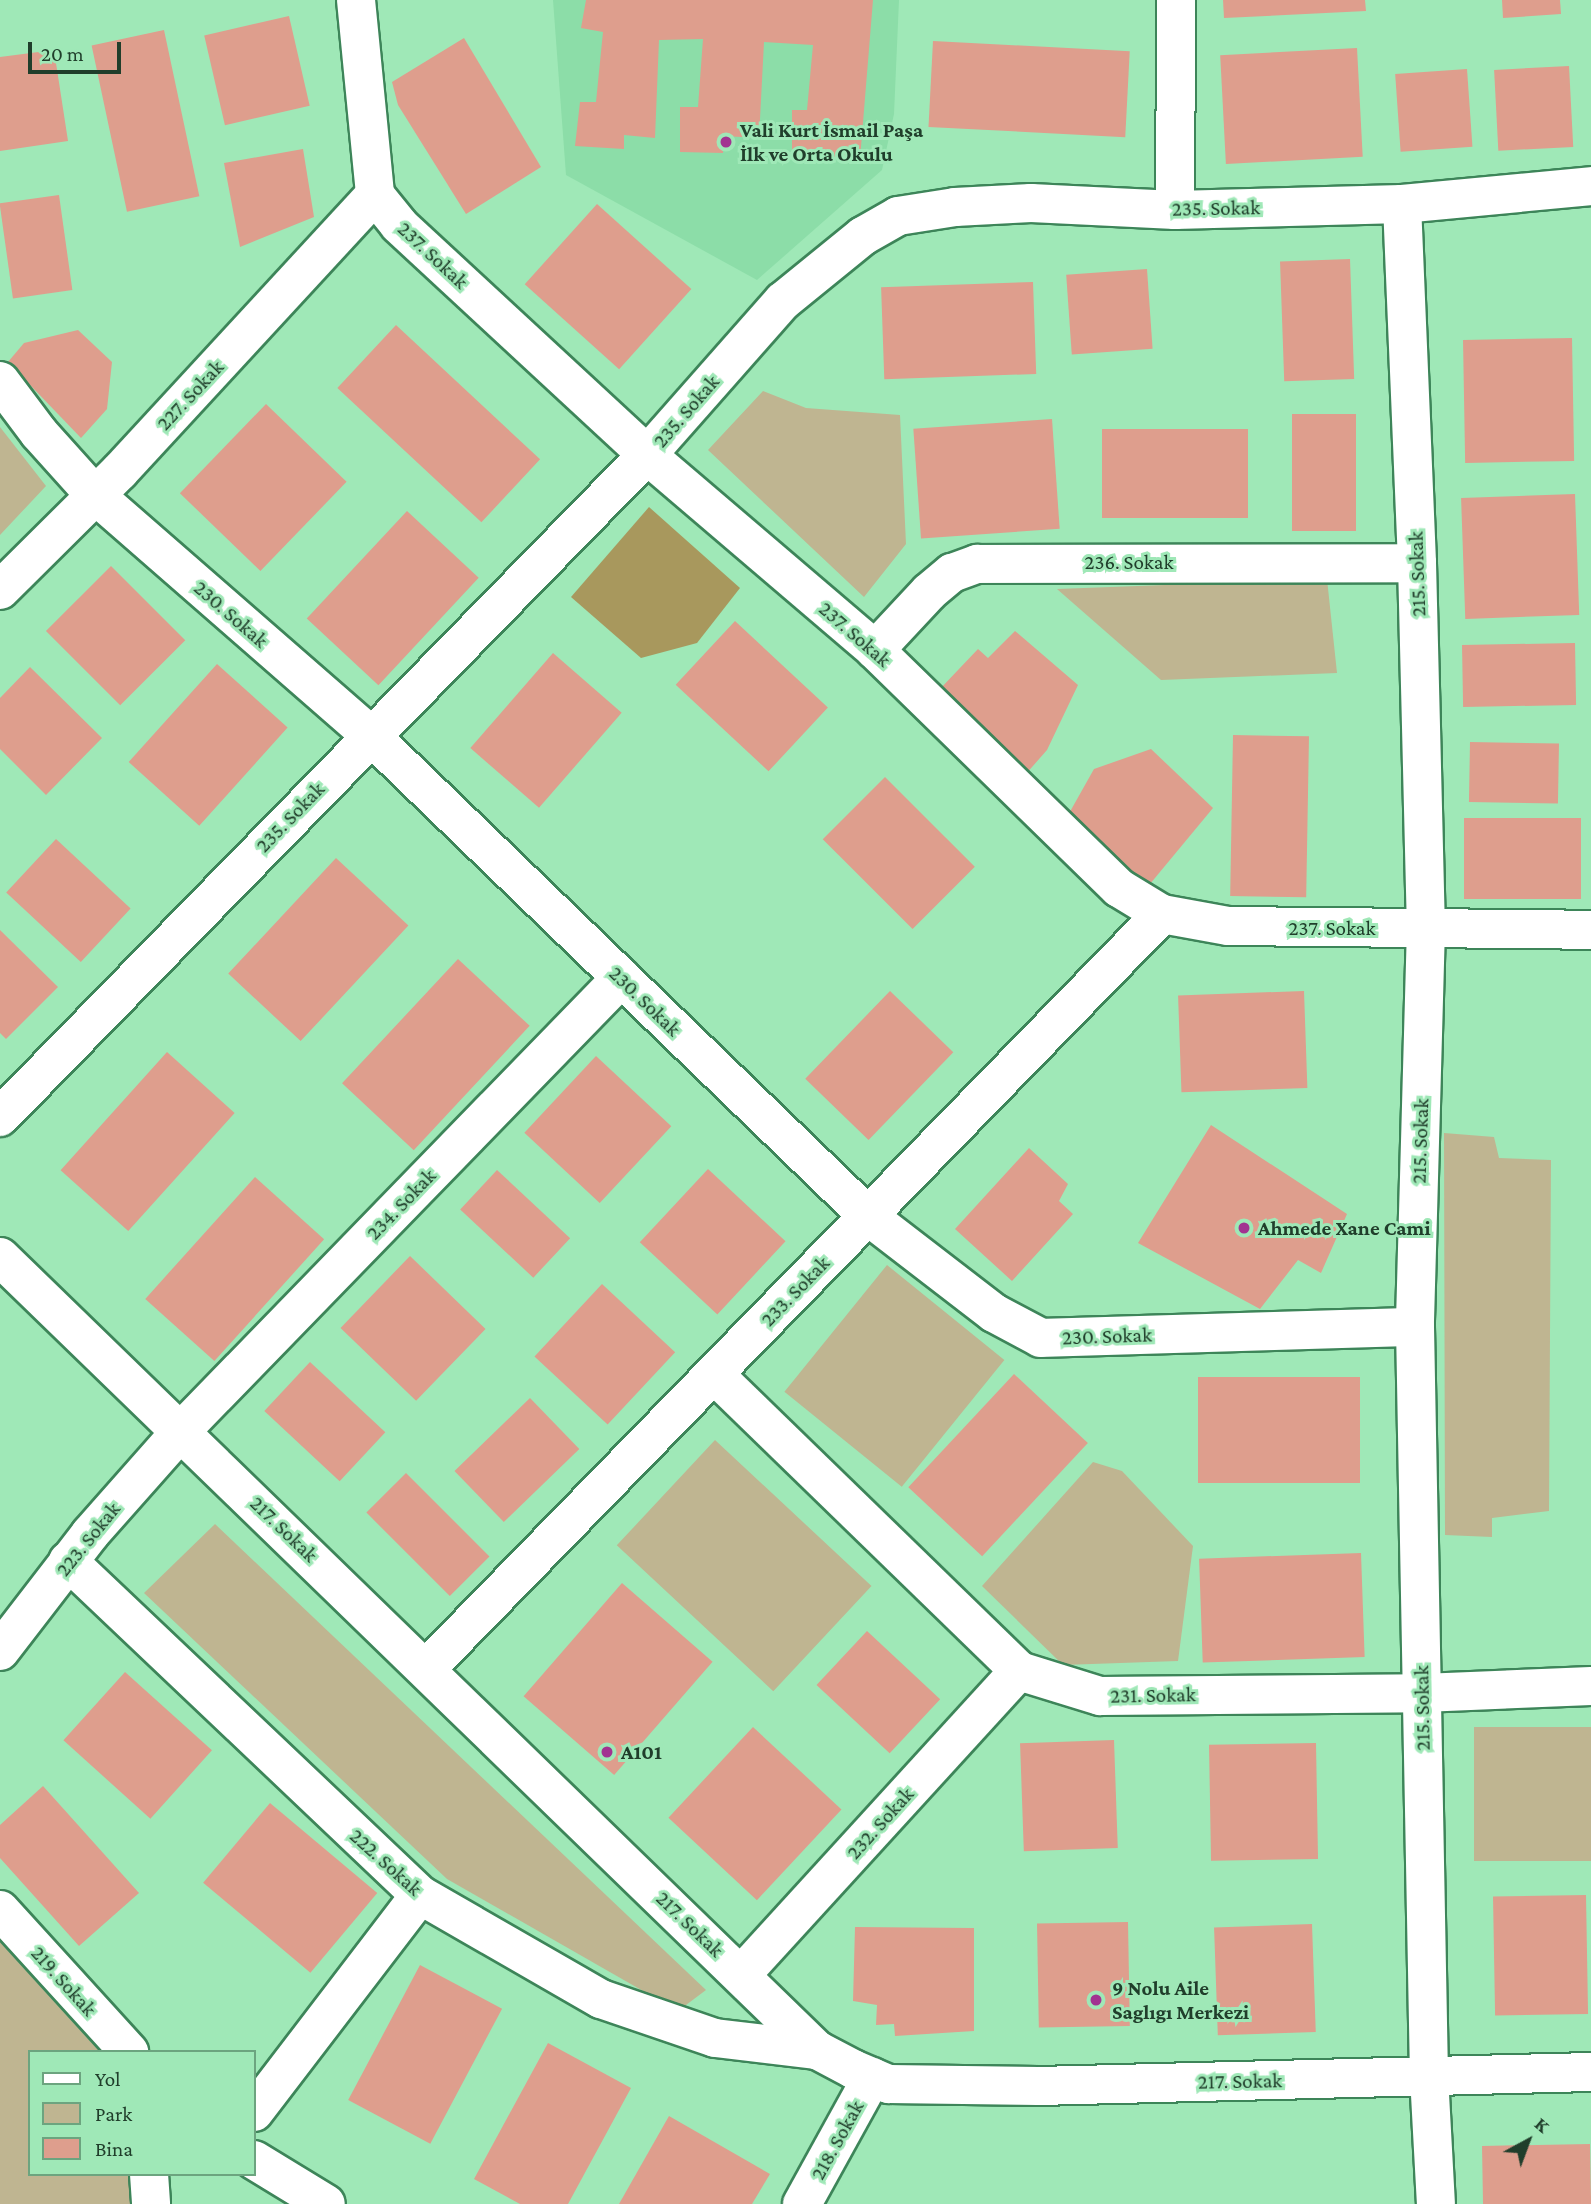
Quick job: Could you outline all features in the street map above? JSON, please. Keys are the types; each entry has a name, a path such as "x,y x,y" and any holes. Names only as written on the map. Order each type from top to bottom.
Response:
{"street":[{"path":"356,0 375,195"},
{"path":"1175,210 1176,0"},
{"name":"235. Sokak","path":"0,1117 370,735 647,455 783,301 863,236 898,216 955,207 1031,203 1175,210 1402,204 1591,186"},
{"name":"237. Sokak","path":"375,195 399,225 647,455 875,650 1119,888 1162,914 1241,927 1591,930"},
{"name":"227. Sokak","path":"0,590 375,195"},
{"name":"215. Sokak","path":"1402,204 1417,563 1426,927 1415,1328 1429,2076 1436,2204"},
{"name":"230. Sokak","path":"0,381 94,494 370,735 868,1216 994,1313 1041,1338 1415,1328"},
{"name":"236. Sokak","path":"875,650 929,593 953,573 977,564 1417,563"},
{"name":"233. Sokak","path":"427,1668 1162,914"},
{"name":"234. Sokak","path":"181,1431 621,978"},
{"name":"217. Sokak","path":"0,1257 427,1668 817,2050 889,2084 1038,2086 1591,2072"},
{"name":"231. Sokak","path":"714,1374 1019,1671 1100,1696 1422,1693 1591,1686"},
{"name":"223. Sokak","path":"6,1628 181,1431"},
{"name":"222. Sokak","path":"68,1561 420,1895 601,1999 715,2038 817,2050"},
{"name":"232. Sokak","path":"742,1974 1019,1671"},
{"path":"256,2109 420,1895"},
{"name":"219. Sokak","path":"0,1910 127,2050"},
{"name":"218. Sokak","path":"802,2204 872,2077"},
{"path":"256,2161 326,2204"},
{"path":"149,2176 151,2204"}],"shaded area":[{"name":"Vali Kurt İsmail Paşa İlk ve Orta Okulu","path":"553,0 899,0 894,114 882,170 757,280 566,175"},
{"path":"649,507 740,588 697,643 641,658 571,597"}],"green space":[{"path":"763,391 806,408 900,415 906,544 864,597 708,450"},
{"path":"0,427 46,486 0,535"},
{"path":"1327,579 1337,673 1161,680 1057,589"},
{"path":"1444,1133 1494,1137 1499,1158 1551,1160 1549,1511 1492,1518 1492,1537 1445,1535"},
{"path":"887,1265 1004,1360 902,1487 784,1392"},
{"path":"715,1440 872,1586 773,1691 617,1545"},
{"path":"1093,1462 1122,1471 1193,1546 1178,1661 1063,1665 982,1586"},
{"path":"215,1524 706,1990 678,2011 447,1879 144,1593"},
{"path":"1474,1727 1591,1727 1591,1861 1474,1861"},
{"path":"0,1942 98,2050 28,2050 28,2176 133,2176 138,2204 0,2204"}],"building":[{"path":"586,0 873,0 860,159 792,156 792,110 807,110 813,45 764,42 759,138 724,136 723,153 680,152 680,107 698,107 703,39 659,40 655,138 624,135 624,149 575,146 580,102 596,102 603,32 581,28"},
{"path":"1223,0 1365,0 1366,11 1224,18"},
{"path":"1502,0 1560,0 1561,14 1503,18"},
{"path":"289,16 310,106 225,125 204,36"},
{"path":"164,30 199,196 127,212 92,45"},
{"path":"464,38 541,167 466,214 398,105 392,82"},
{"path":"933,41 1130,51 1125,137 928,127"},
{"path":"1357,48 1363,157 1226,164 1220,55"},
{"path":"54,50 68,141 0,151 0,57"},
{"path":"1569,66 1573,147 1498,151 1494,70"},
{"path":"1467,69 1472,147 1401,152 1395,74"},
{"path":"303,149 314,217 240,247 224,163"},
{"path":"59,195 72,290 13,298 0,203"},
{"path":"597,204 691,289 619,369 525,284"},
{"path":"1350,259 1354,379 1284,381 1280,261"},
{"path":"1147,269 1153,349 1072,354 1066,275"},
{"path":"1033,282 1036,374 884,379 881,287"},
{"path":"396,325 540,459 481,522 337,388"},
{"path":"78,330 112,362 107,409 81,438 8,362 24,343"},
{"path":"1572,338 1574,461 1465,463 1463,340"},
{"path":"266,404 347,482 260,571 180,493"},
{"path":"1292,414 1356,414 1356,531 1292,531"},
{"path":"1052,419 1060,529 921,538 913,429"},
{"path":"1102,429 1248,429 1248,518 1102,518"},
{"path":"1575,494 1579,615 1465,619 1461,498"},
{"path":"407,511 479,578 378,685 307,619"},
{"path":"111,566 185,640 120,705 46,631"},
{"path":"735,621 828,708 769,771 676,685"},
{"path":"1015,631 1078,685 1047,750 1025,775 939,690 978,649 988,658"},
{"path":"1575,643 1576,705 1463,707 1462,645"},
{"path":"553,653 622,713 539,808 470,748"},
{"path":"217,664 288,728 199,826 129,762"},
{"path":"30,667 102,738 46,795 0,749 0,698"},
{"path":"1233,735 1309,736 1306,897 1230,896"},
{"path":"1470,742 1559,744 1558,804 1469,802"},
{"path":"1151,749 1213,808 1145,890 1067,817 1094,769"},
{"path":"885,777 975,867 913,929 823,839"},
{"path":"1464,818 1581,818 1581,899 1464,899"},
{"path":"56,839 131,909 81,962 6,892"},
{"path":"336,858 408,926 301,1041 228,974"},
{"path":"0,930 58,987 6,1039 0,1033"},
{"path":"458,959 530,1026 414,1150 342,1083"},
{"path":"890,991 953,1052 869,1140 805,1079"},
{"path":"1304,991 1307,1088 1181,1092 1178,995"},
{"path":"167,1052 235,1113 128,1231 61,1170"},
{"path":"596,1056 671,1126 600,1203 524,1133"},
{"name":"Ahmede Xane Cami","path":"1211,1125 1347,1214 1321,1273 1298,1260 1260,1309 1138,1243"},
{"path":"1029,1148 1068,1184 1059,1201 1073,1214 1012,1281 955,1229"},
{"path":"708,1169 786,1241 717,1314 640,1242"},
{"path":"497,1170 570,1238 533,1278 460,1209"},
{"path":"255,1177 324,1239 214,1361 145,1299"},
{"path":"410,1256 486,1329 416,1401 341,1328"},
{"path":"602,1284 675,1352 608,1425 534,1356"},
{"path":"310,1362 385,1432 340,1481 264,1411"},
{"path":"1014,1374 1088,1443 982,1556 908,1487"},
{"path":"1198,1377 1360,1377 1360,1483 1198,1483"},
{"path":"530,1398 579,1449 504,1522 454,1471"},
{"path":"406,1473 489,1556 450,1596 366,1513"},
{"path":"1361,1553 1365,1657 1203,1663 1199,1559"},
{"path":"622,1583 713,1662 614,1775 524,1696"},
{"path":"867,1631 940,1699 890,1753 817,1685"},
{"path":"125,1672 212,1750 150,1819 63,1740"},
{"path":"753,1727 841,1810 757,1900 668,1818"},
{"path":"1114,1740 1118,1848 1024,1851 1020,1743"},
{"path":"1316,1743 1318,1859 1211,1861 1209,1745"},
{"path":"43,1786 139,1893 79,1946 0,1858 0,1825"},
{"path":"270,1803 377,1893 310,1973 203,1883"},
{"path":"1586,1895 1588,2014 1495,2016 1493,1897"},
{"path":"1128,1922 1130,2026 1039,2028 1037,1924"},
{"path":"1312,1924 1316,2032 1218,2035 1214,1927"},
{"path":"855,1927 974,1928 974,2031 895,2036 894,2024 876,2025 877,2005 853,2001"},
{"path":"420,1965 502,2009 430,2144 348,2100"},
{"path":"548,2043 631,2088 568,2204 520,2204 474,2179"},
{"path":"669,2116 770,2174 752,2204 619,2204"},
{"path":"1590,2144 1591,2204 1483,2204 1482,2146"}],"place":[{"name":"Vali Kurt İsmail Paşa İlk ve Orta Okulu","path":"726,142"},
{"name":"Ahmede Xane Cami","path":"1244,1228"},
{"name":"A101","path":"607,1752"},
{"name":"9 Nolu Aile Saglıgı Merkezi","path":"1096,2000"}]}
